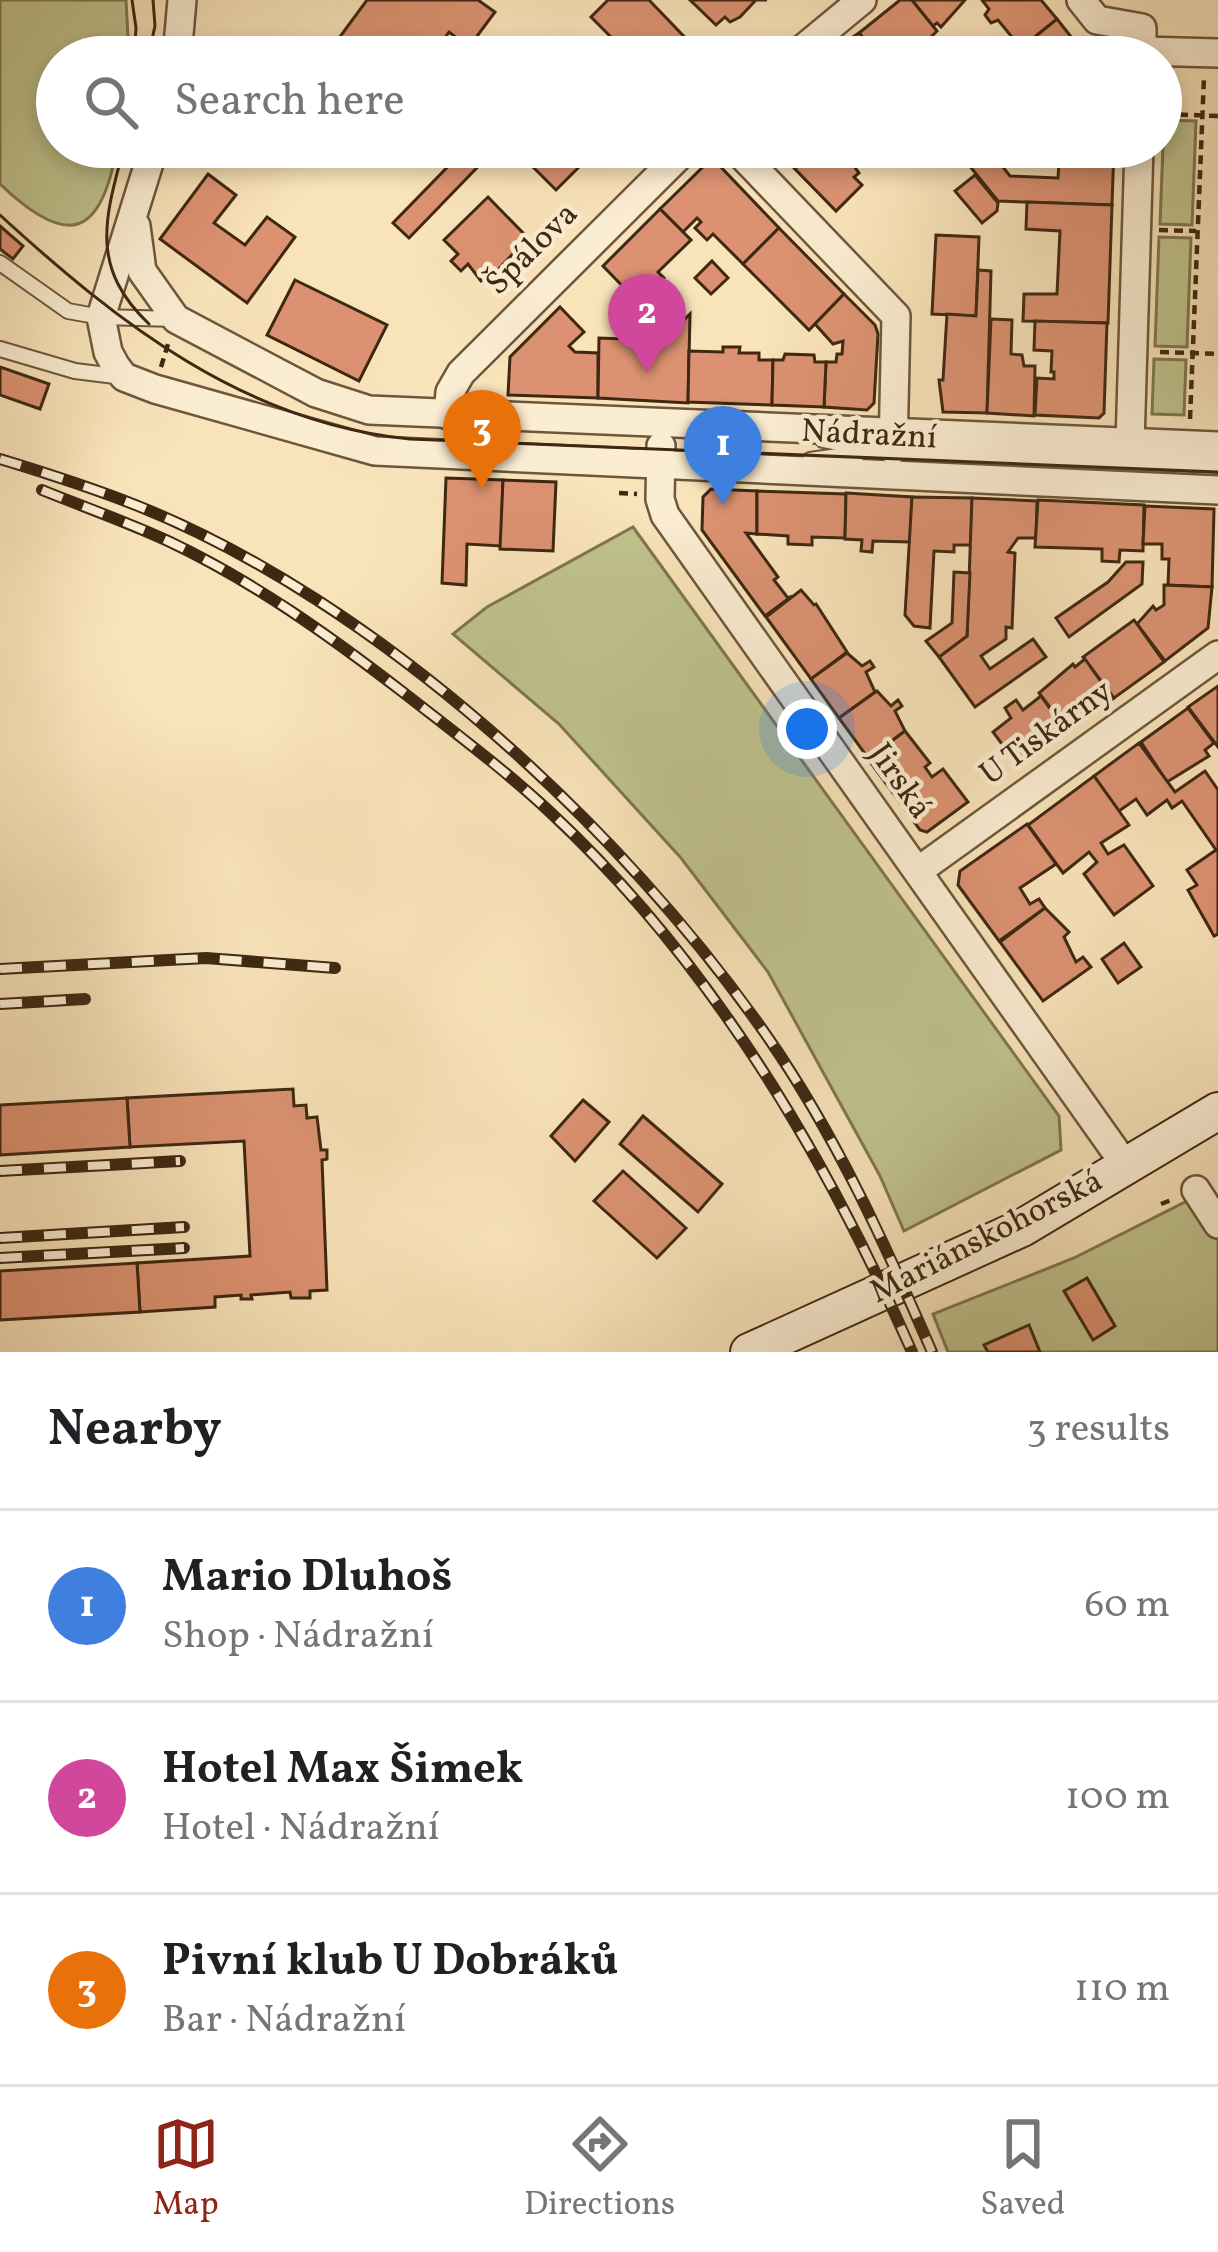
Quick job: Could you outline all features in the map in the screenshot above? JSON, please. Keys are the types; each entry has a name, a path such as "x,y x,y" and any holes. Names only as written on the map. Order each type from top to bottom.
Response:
{"main road":[{"name":"Mariánskohorská","path":"749,1352 1022,1228 1218,1111"}],"street":[{"path":"179,36 182,0"},
{"path":"818,36 862,0"},
{"path":"1081,0 1097,20 1142,28 1142,36"},
{"name":"Nádražní","path":"101,317 148,168"},
{"name":"Špálova","path":"448,415 452,385 461,373 667,168"},
{"path":"754,168 896,316 889,452"},
{"path":"1130,442 1138,168"},
{"name":"Nádražní","path":"136,215 142,271 176,319 330,399 369,410 766,428 1024,484 1218,490"},
{"path":"101,317 108,352 124,377"},
{"name":"Nádražní","path":"124,377 361,450 765,467 889,452 1130,442 1218,446"},
{"name":"Jirská","path":"663,424 660,499 665,515 1126,1166"},
{"name":"U Tiskárny","path":"918,871 1218,655"},
{"path":"1196,1190 1218,1224"}],"lane":[{"path":"0,263 68,311 176,319"},
{"path":"0,349 75,371 124,377"},
{"path":"889,452 1218,465"}],"path":[{"path":"1190,419 1202,115 1211,53"},
{"path":"1182,114 1218,116"},
{"path":"1160,230 1197,231"},
{"path":"154,389 176,319"},
{"path":"1154,351 1218,354"}],"green space":[{"path":"0,0 126,0 128,36 36,36 36,168 112,168 91,216 78,224 62,225 24,205 0,184"},
{"path":"1182,121 1196,121 1192,225 1160,224 1162,168 1182,168"},
{"path":"1159,237 1191,238 1187,347 1155,346"},
{"path":"1154,359 1186,360 1184,415 1152,414"},
{"path":"633,527 1059,1116 1061,1150 904,1231 880,1176 768,972 681,858 559,724 453,634 487,607"},
{"path":"1195,1197 1218,1236 1218,1352 948,1352 933,1314 1074,1258"}],"building":[{"path":"367,0 478,0 495,12 477,36 449,32 446,36 340,36"},
{"path":"608,0 649,0 684,36 610,36 591,17"},
{"path":"690,0 756,0 740,17 730,22 725,17 716,25"},
{"path":"900,0 912,0 937,31 932,36 859,33"},
{"path":"912,0 965,0 941,27 933,26"},
{"path":"982,0 1041,0 1057,19 1036,36 1011,36 998,20 991,23 985,15 989,9"},
{"path":"1057,19 1070,36 1036,36"},
{"path":"447,168 477,168 409,238 393,223"},
{"path":"534,168 578,168 556,190"},
{"path":"702,168 722,168 779,228 743,264 713,234 707,240 695,228 701,222 697,218 683,232 660,209"},
{"path":"855,168 859,173 854,177 862,185 836,211 795,169"},
{"path":"971,168 1004,168 1010,176 1058,178 1059,168 1113,168 1112,205 998,201"},
{"path":"208,174 236,195 214,223 245,245 267,217 295,237 247,303 160,239"},
{"path":"975,175 998,203 997,211 982,223 955,191"},
{"path":"488,197 528,238 490,278 481,281 468,264 461,271 451,261 458,254 444,240"},
{"path":"1027,202 1112,205 1108,323 1023,321 1024,294 1057,294 1060,231 1026,229"},
{"path":"660,209 691,240 658,272 664,278 651,291 645,286 633,297 603,266"},
{"path":"0,226 23,246 13,259 0,249"},
{"path":"779,228 844,294 809,330 743,264"},
{"path":"936,235 979,237 976,316 932,314"},
{"path":"712,261 728,278 711,294 695,278"},
{"path":"978,270 991,271 987,413 943,412 939,380 943,380 947,314 976,316"},
{"path":"295,280 387,325 359,381 267,335"},
{"path":"844,294 878,334 874,403 867,410 824,407 826,362 836,362 843,341 833,344 815,324"},
{"path":"560,307 584,332 569,346 575,352 598,353 598,398 508,395 510,357"},
{"path":"690,314 688,403 598,398 599,338 674,337 675,329"},
{"path":"991,319 1012,320 1011,354 1022,355 1024,366 1035,366 1034,416 987,413"},
{"path":"1035,321 1107,323 1104,413 1099,418 1035,415 1037,378 1054,379 1054,372 1052,351 1034,350"},
{"path":"723,347 740,347 739,353 759,353 759,360 773,360 772,405 688,402 689,351 723,352"},
{"path":"785,354 814,355 815,362 826,362 824,407 772,405 773,360 783,360"},
{"path":"0,367 49,384 40,409 0,395"},
{"path":"446,478 503,480 501,546 467,544 466,585 442,583"},
{"path":"503,480 556,482 553,551 500,549"},
{"path":"711,489 757,491 757,534 746,533 778,577 774,580 788,598 792,596 765,616 702,530 703,497"},
{"path":"757,491 846,494 845,538 812,537 812,545 788,544 788,536 757,534"},
{"path":"846,493 912,497 910,542 873,541 872,552 861,551 862,540 845,539"},
{"path":"912,497 972,498 971,545 954,545 954,552 934,551 930,628 914,626 905,615"},
{"path":"972,498 1037,501 1036,538 1018,538 1008,552 1015,553 1012,628 1006,627 1006,639 981,656 990,669 1033,639 1046,657 975,707 939,657 967,636"},
{"path":"1038,500 1144,505 1143,551 1120,550 1119,562 1102,561 1102,549 1035,547"},
{"path":"1145,506 1214,509 1212,587 1168,585 1169,559 1162,559 1162,544 1143,544"},
{"path":"1126,562 1143,562 1142,584 1069,637 1056,618 1108,582"},
{"path":"954,572 970,573 967,636 939,657 926,641 952,623"},
{"path":"1164,585 1212,587 1208,628 1165,661 1137,624 1153,606 1156,610 1164,605"},
{"path":"801,590 816,604 847,652 811,679 766,617"},
{"path":"1134,620 1164,662 1114,698 1083,657"},
{"path":"847,653 862,666 870,661 874,667 866,672 875,692 839,718 811,679"},
{"path":"1085,659 1113,699 1068,731 1039,693"},
{"path":"1218,686 1218,747 1188,707"},
{"path":"877,691 891,706 898,700 902,706 895,711 905,731 868,758 839,718"},
{"path":"1041,696 1067,732 1019,767 993,732 1011,718 1005,708 1016,700 1023,710"},
{"path":"1188,708 1214,743 1205,750 1209,756 1167,782 1141,742"},
{"path":"905,731 930,763 925,767 932,777 943,769 968,802 927,832 920,830 868,759"},
{"path":"1139,743 1175,792 1205,771 1218,790 1218,934 1214,936 1188,890 1197,885 1187,870 1216,850 1182,801 1172,808 1167,800 1147,815 1136,799 1119,811 1094,776"},
{"path":"1094,776 1129,825 1101,843 1108,854 1124,845 1153,886 1114,915 1084,874 1097,862 1089,852 1063,873 1028,825"},
{"path":"1027,824 1056,864 1020,888 1030,904 1039,899 1045,908 999,941 958,885 960,871"},
{"path":"1045,908 1069,932 1064,937 1076,962 1083,957 1091,967 1043,1001 1000,942"},
{"path":"1124,943 1141,967 1118,983 1102,959"},
{"path":"293,1089 294,1106 306,1105 307,1118 317,1117 321,1150 327,1150 327,1159 322,1160 327,1290 310,1291 310,1298 291,1298 290,1292 251,1295 252,1299 215,1297 215,1307 140,1312 137,1263 250,1256 244,1141 130,1147 127,1098"},
{"path":"127,1098 130,1147 0,1155 0,1105"},
{"path":"583,1100 609,1122 575,1161 551,1136"},
{"path":"643,1116 722,1184 698,1212 620,1144"},
{"path":"623,1171 686,1228 657,1258 594,1201"},
{"path":"137,1263 140,1312 0,1320 0,1271"},
{"path":"1087,1278 1115,1326 1093,1340 1064,1291"},
{"path":"1029,1325 1040,1352 988,1352 984,1345"}],"tram line":[{"path":"132,0 135,36"},
{"path":"153,0 153,36"},
{"path":"119,168 108,219 110,262 130,303 149,324"},
{"path":"0,215 91,293 187,362 239,390 350,429 410,439 1218,472"}],"railway":[{"path":"0,459 138,506 228,548 317,600 405,661 489,729 568,803 643,880 769,1039 838,1152 932,1352"},
{"path":"42,490 168,541 261,592 404,693 551,813 662,932 758,1064 842,1206 912,1352"},
{"path":"0,969 206,958 335,968"},
{"path":"0,1004 85,999"},
{"path":"0,1171 180,1161"},
{"path":"0,1238 184,1227"},
{"path":"0,1258 184,1248"}],"place":[{"name":"Hotel Max Šimek","path":"647,373"},
{"name":"Pivní klub U Dobráků","path":"482,489"},
{"name":"Mario Dluhoš","path":"723,505"}]}
